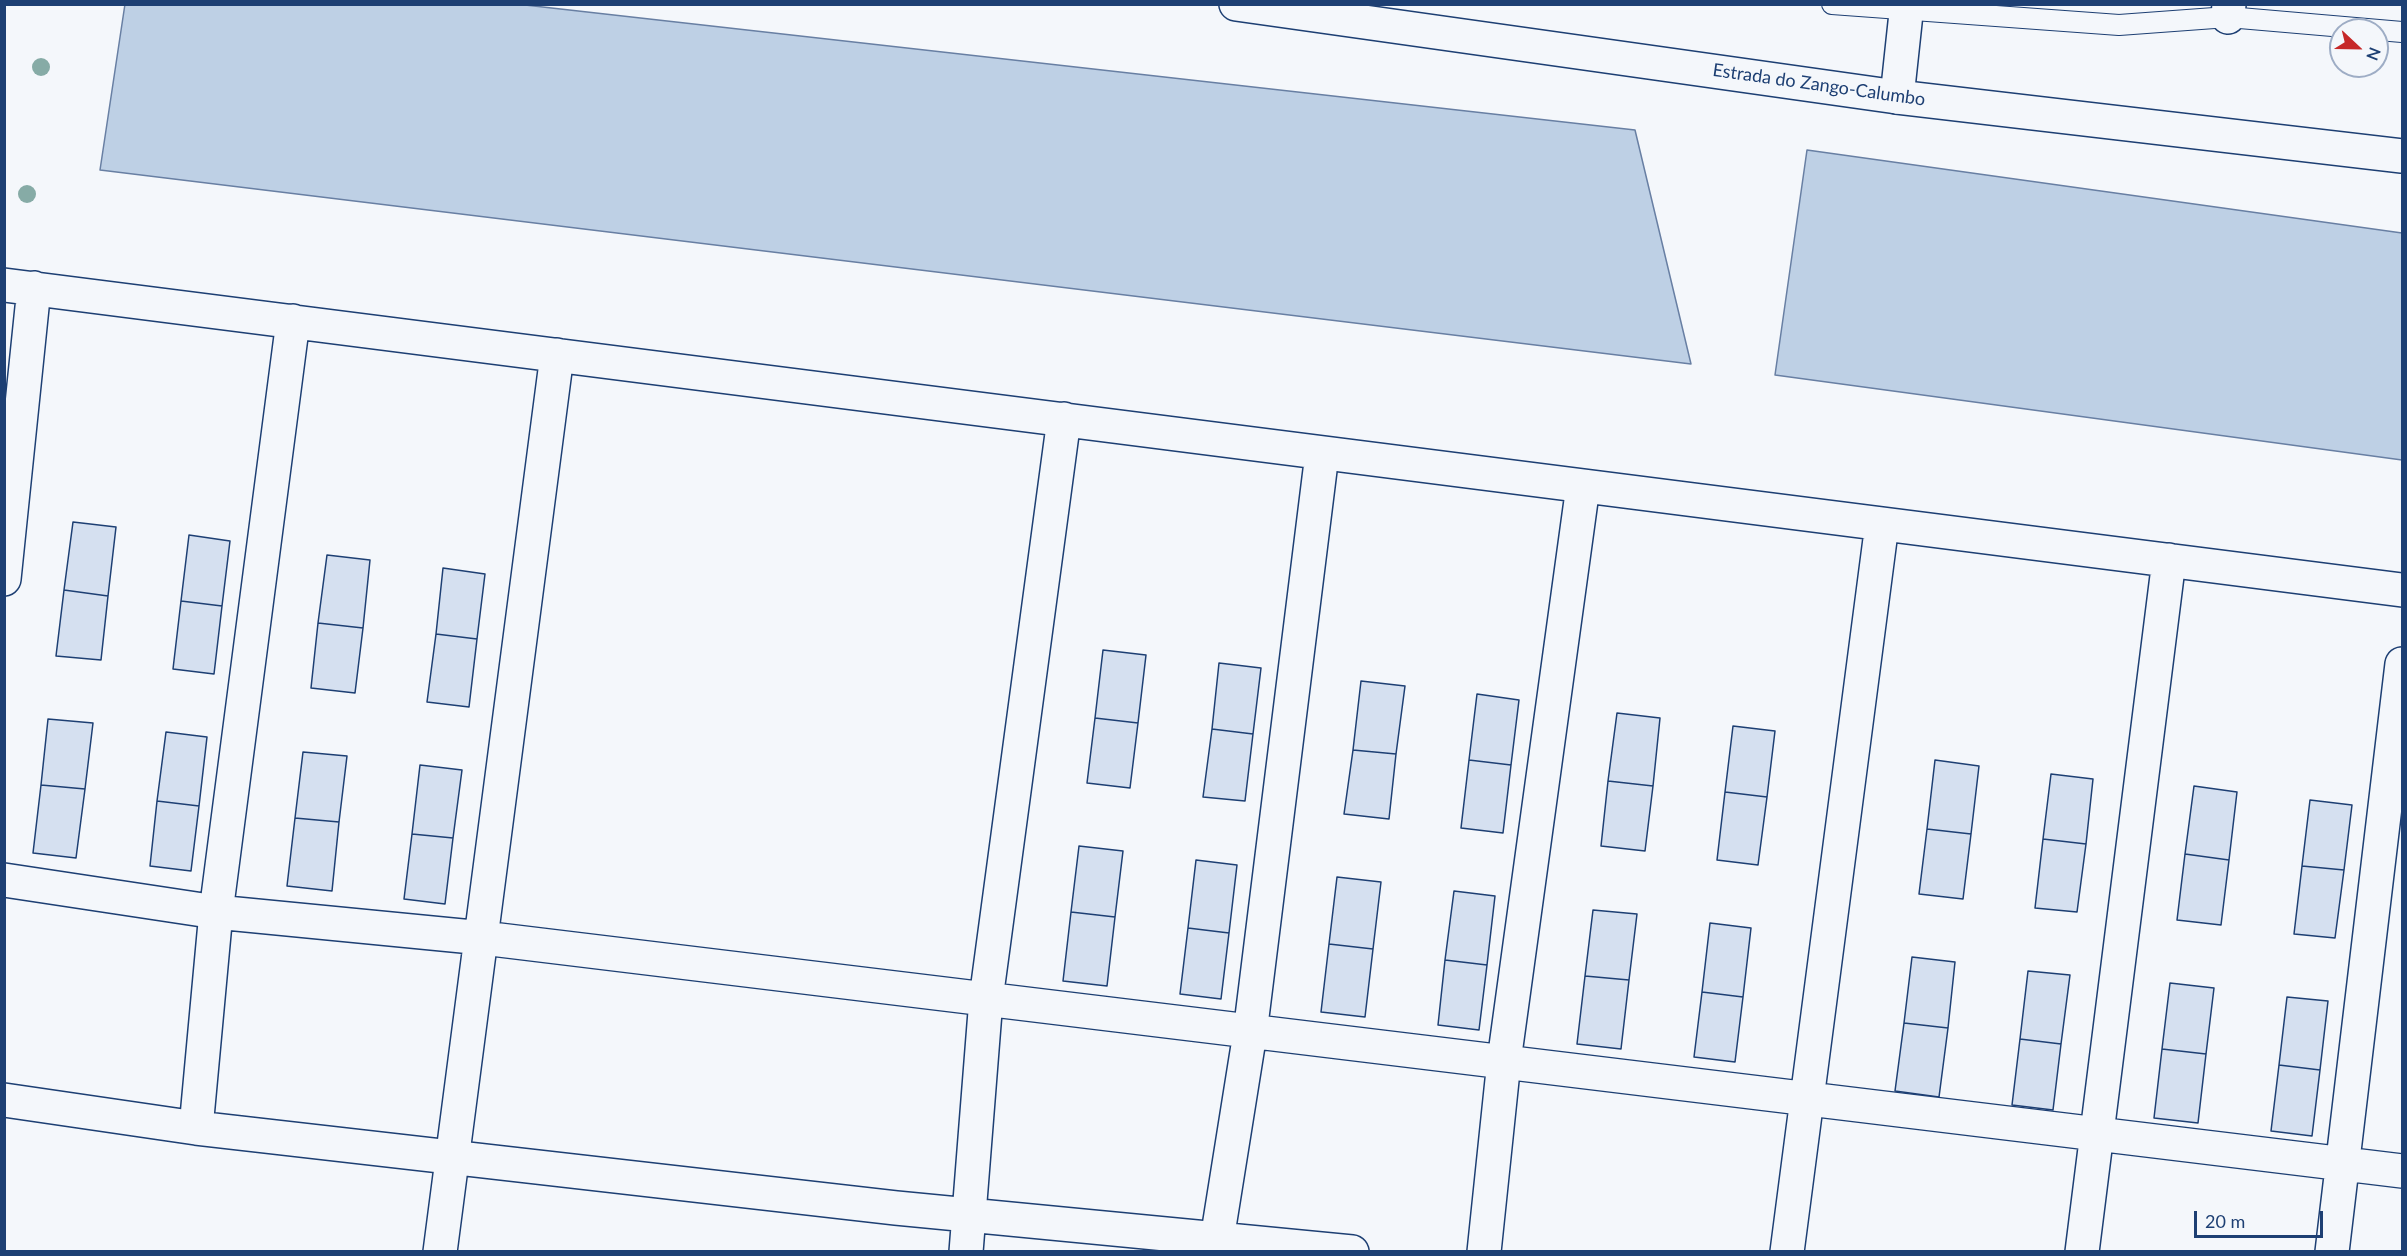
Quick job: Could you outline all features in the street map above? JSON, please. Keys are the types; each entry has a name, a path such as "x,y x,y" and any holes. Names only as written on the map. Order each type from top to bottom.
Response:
{"street":[{"name":"Estrada do Zango-Calumbo","path":"1236,4 1897,97 2403,156"},
{"path":"1897,97 1906,7"},
{"path":"4,579 19,286 1322,454 2403,590"},
{"path":"196,1128 216,912 293,321"},
{"path":"440,1251 451,1156 483,938 557,355"},
{"path":"966,1251 971,1214 986,999 1064,419"},
{"path":"1216,1245 1250,1033 1322,454"},
{"path":"1484,1251 1504,1061 1583,486"},
{"path":"1787,1251 1882,524"},
{"path":"2082,1251 2169,560"},
{"path":"2332,1251 2403,664"},
{"path":"4,880 216,912 483,938 2403,1172"},
{"path":"4,1100 196,1128 971,1214 1216,1245 1352,1251"}],"lane":[{"path":"1832,4 1906,7 2119,25 2229,11 2403,32"}],"water":[{"path":"125,4 525,5 1635,130 1691,364 100,170"},
{"path":"1807,150 2402,233 2402,460 1775,375"}],"building":[{"path":"73,522 116,527 108,596 64,590"},
{"path":"189,535 230,541 222,606 181,601"},
{"path":"327,555 370,560 363,628 318,623"},
{"path":"443,568 485,574 477,639 436,634"},
{"path":"64,590 108,596 101,660 56,656"},
{"path":"181,601 222,606 214,674 173,669"},
{"path":"318,623 363,628 355,693 311,688"},
{"path":"436,634 477,639 469,707 427,702"},
{"path":"1103,650 1146,655 1138,723 1095,718"},
{"path":"1219,663 1261,668 1253,734 1212,729"},
{"path":"1361,681 1405,686 1396,754 1353,750"},
{"path":"1477,694 1519,700 1511,765 1469,760"},
{"path":"1617,713 1660,718 1653,786 1608,781"},
{"path":"1095,718 1138,723 1130,788 1087,783"},
{"path":"48,719 93,723 85,789 41,785"},
{"path":"1733,726 1775,731 1767,797 1725,792"},
{"path":"1212,729 1253,734 1245,801 1203,797"},
{"path":"166,732 207,737 199,806 157,801"},
{"path":"1353,750 1396,754 1389,819 1344,814"},
{"path":"303,752 347,756 339,822 295,818"},
{"path":"1469,760 1511,765 1503,833 1461,828"},
{"path":"1935,760 1979,766 1971,834 1927,829"},
{"path":"420,765 462,770 453,838 412,834"},
{"path":"2051,774 2093,779 2086,844 2043,839"},
{"path":"1608,781 1653,786 1645,851 1601,846"},
{"path":"41,785 85,789 76,858 33,853"},
{"path":"2194,786 2237,792 2229,860 2185,854"},
{"path":"1725,792 1767,797 1758,865 1717,860"},
{"path":"2310,800 2352,805 2344,870 2302,866"},
{"path":"157,801 199,806 191,871 150,866"},
{"path":"295,818 339,822 332,891 287,886"},
{"path":"1927,829 1971,834 1963,899 1919,894"},
{"path":"412,834 453,838 445,904 404,899"},
{"path":"2043,839 2086,844 2077,912 2035,908"},
{"path":"1079,846 1123,851 1115,917 1071,912"},
{"path":"2185,854 2229,860 2221,925 2177,920"},
{"path":"1196,860 1237,865 1229,933 1188,928"},
{"path":"2302,866 2344,870 2335,938 2294,934"},
{"path":"1337,877 1381,882 1373,949 1329,944"},
{"path":"1454,891 1495,896 1487,965 1445,960"},
{"path":"1593,910 1637,914 1629,980 1585,976"},
{"path":"1071,912 1115,917 1107,986 1063,981"},
{"path":"1710,923 1751,928 1743,997 1702,992"},
{"path":"1188,928 1229,933 1221,999 1180,994"},
{"path":"1329,944 1373,949 1365,1017 1321,1012"},
{"path":"1912,957 1955,962 1948,1028 1904,1023"},
{"path":"1445,960 1487,965 1479,1030 1438,1025"},
{"path":"2028,971 2070,975 2061,1044 2020,1039"},
{"path":"1585,976 1629,980 1621,1049 1577,1044"},
{"path":"2170,983 2214,988 2206,1054 2162,1049"},
{"path":"1702,992 1743,997 1735,1062 1694,1057"},
{"path":"2287,997 2328,1001 2320,1070 2279,1065"},
{"path":"1904,1023 1948,1028 1939,1097 1895,1091"},
{"path":"2020,1039 2061,1044 2053,1110 2012,1105"},
{"path":"2162,1049 2206,1054 2198,1123 2154,1118"},
{"path":"2279,1065 2320,1070 2312,1136 2271,1131"}]}
